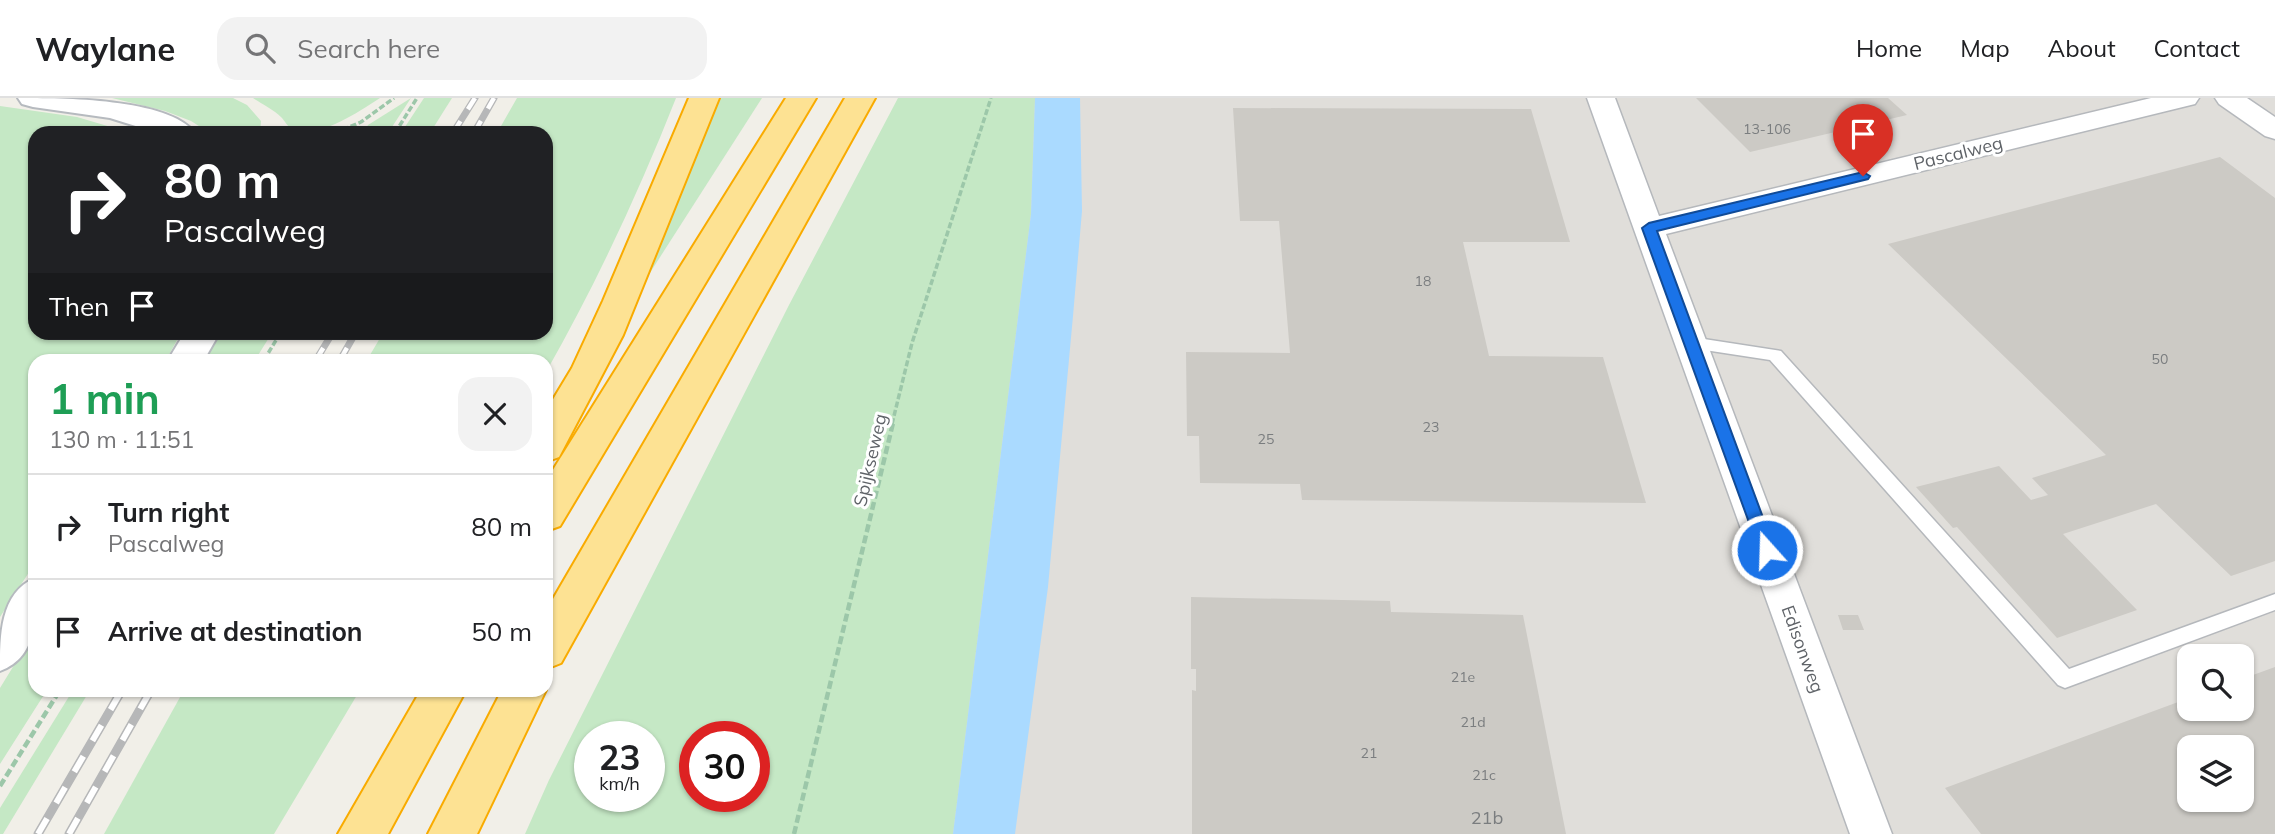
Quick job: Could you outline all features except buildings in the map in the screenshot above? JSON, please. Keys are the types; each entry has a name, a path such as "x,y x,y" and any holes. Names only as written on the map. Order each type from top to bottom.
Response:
{"highway":[{"path":"553,430 588,371 654,227 704,98"},
{"path":"553,504 802,98"},
{"path":"553,638 860,98"},
{"path":"362,834 440,697"},
{"path":"452,834 520,697"}],"street":[{"path":"33,98 131,114 170,126"},
{"name":"Edisonweg","path":"1601,98 1871,834"},
{"name":"Pascalweg","path":"1649,228 2185,98"},
{"path":"2229,98 2275,130"},
{"path":"0,652 28,607"}],"lane":[{"path":"1691,343 1776,355 2064,679 2275,602"}],"path":[{"path":"352,126 394,98"},
{"path":"399,126 417,98"},
{"name":"Spijkseweg","path":"794,834 912,344 991,98"},
{"path":"0,786 56,697"}],"shaded area":[{"path":"932,98 2275,98 2275,834 586,834 622,812 665,812 665,721 656,721"}],"green space":[{"path":"112,98 233,98 247,105 261,121 261,126 199,126 165,111"},
{"path":"253,98 380,98 330,126 288,126 278,114"},
{"path":"411,98 393,126 368,125"},
{"path":"424,98 452,98 434,126 406,126"},
{"path":"517,98 676,98 616,237 553,359 553,354 371,354 379,340 553,340 553,126 501,126"},
{"path":"714,98 762,98 646,279 640,278"},
{"path":"898,98 1035,98 1031,214 953,834 525,834 574,731 574,812 665,812 665,721 579,721 789,305"},
{"path":"0,106 77,117 107,126 28,126 28,340 177,340 169,354 28,354 28,574 0,617"},
{"path":"214,340 268,340 259,354 206,354"},
{"path":"28,642 28,697 43,697 0,764 0,688"},
{"path":"69,697 86,697 3,834 0,834 0,808"},
{"path":"180,697 356,697 274,834 104,834"}],"water":[{"path":"1035,98 1080,98 1082,211 1048,587 1015,834 953,834 1031,214"}],"railway":[{"path":"457,126 475,98"},
{"path":"478,126 494,98"},
{"path":"320,354 328,340"},
{"path":"343,354 351,340"},
{"path":"38,834 118,697"},
{"path":"69,834 147,697"}],"route":[{"path":"1767,550 1649,228 1863,176"}]}
